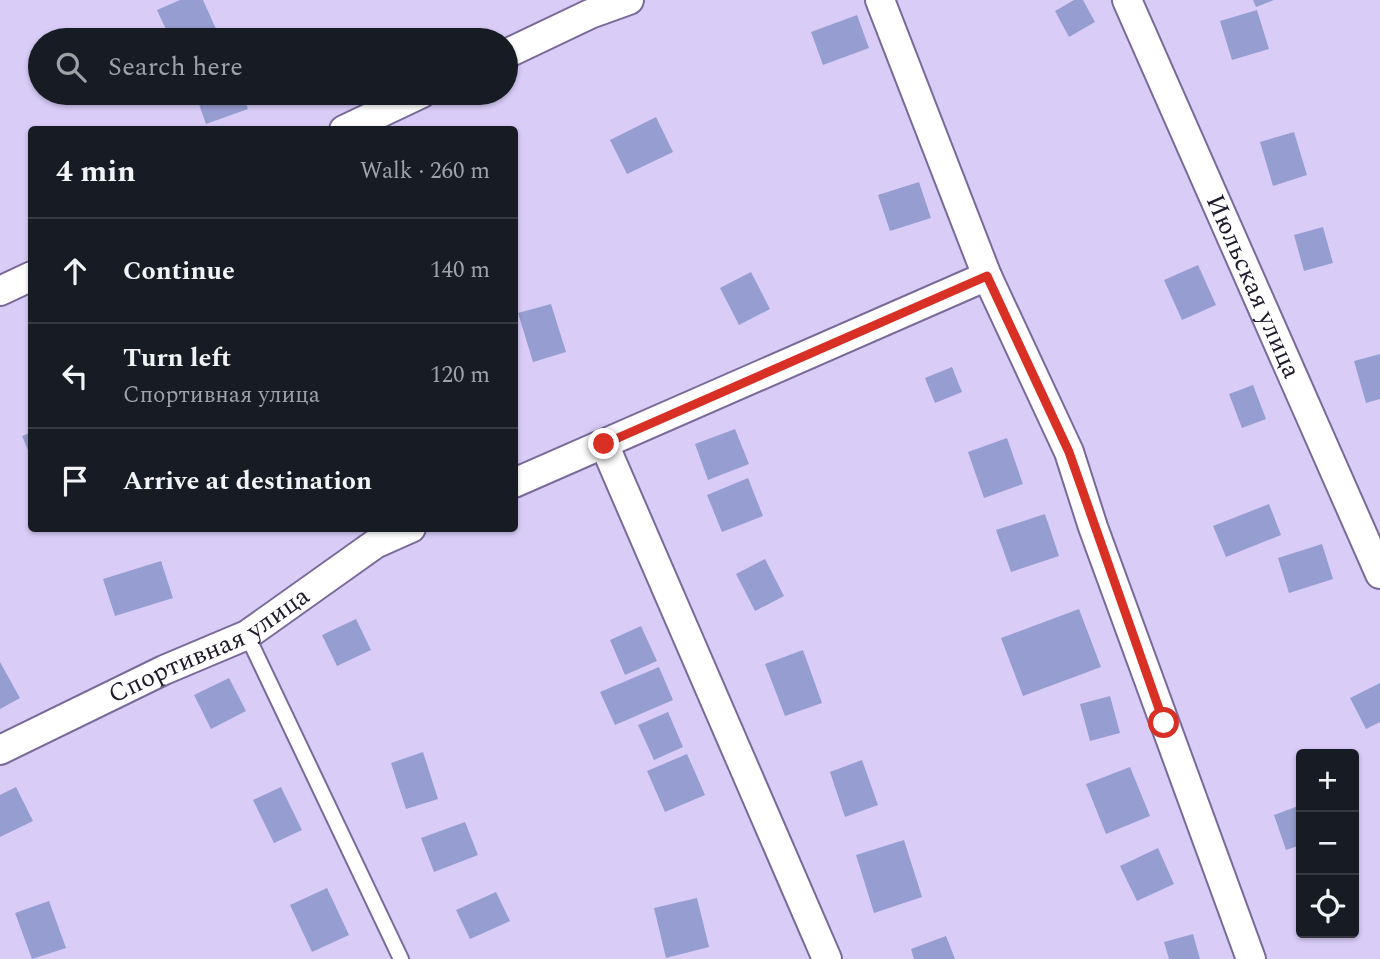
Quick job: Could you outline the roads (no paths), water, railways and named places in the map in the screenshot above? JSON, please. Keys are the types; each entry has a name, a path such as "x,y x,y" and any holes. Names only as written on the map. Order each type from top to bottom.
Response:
{"street":[{"path":"518,48 590,14 629,0"},
{"path":"880,0 987,276 1069,452 1093,527 1251,959"},
{"name":"Июльская улица","path":"1127,0 1380,575"},
{"path":"352,126 397,105"},
{"path":"518,481 987,276"},
{"path":"0,291 28,278"},
{"path":"604,444 827,959"},
{"name":"Спортивная улица","path":"0,750 164,670 247,635 375,544 402,532"}],"lane":[{"path":"247,635 401,959"}]}
